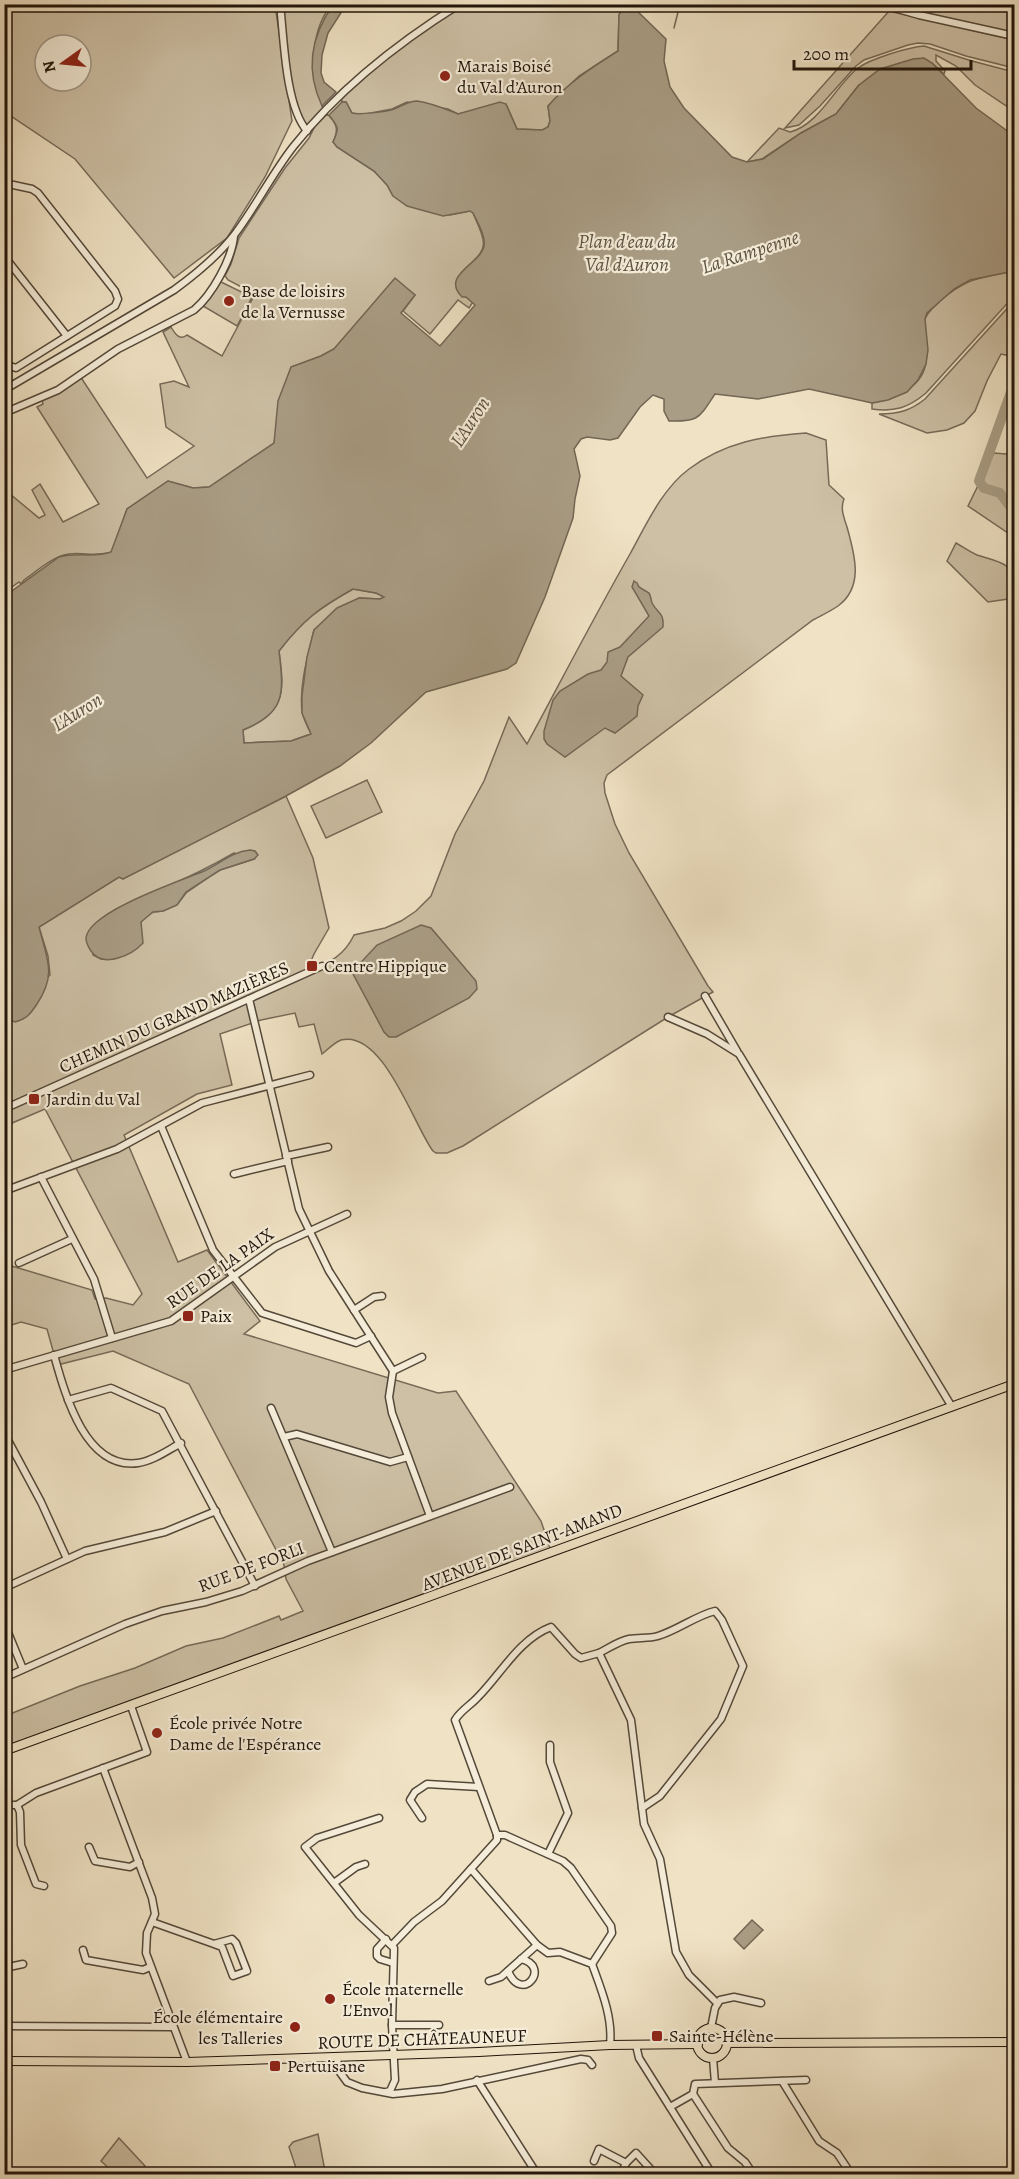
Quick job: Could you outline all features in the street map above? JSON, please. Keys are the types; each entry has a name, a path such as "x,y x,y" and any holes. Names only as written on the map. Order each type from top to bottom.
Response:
{"main road":[{"name":"AVENUE DE SAINT-AMAND","path":"4,1749 131,1706 1014,1384"},
{"path":"711,2028 716,2028 724,2034 727,2043 722,2054 713,2058 701,2052 698,2044 703,2031 711,2028"},
{"path":"727,2043 1014,2042"},
{"name":"ROUTE DE CHÂTEAUNEUF","path":"4,2061 187,2062 337,2058 610,2044 698,2044"}],"street":[{"path":"280,4 291,94 296,112 307,131"},
{"path":"4,390 174,290 215,257 234,235 280,164 325,110 397,48 460,4"},
{"path":"880,4 1014,36"},
{"path":"4,183 32,189 38,193 115,291 118,299 115,306 16,368 4,360"},
{"path":"4,413 58,390 118,349 187,315 200,304 224,268 234,235"},
{"path":"4,256 67,336"},
{"path":"215,257 221,260 224,268"},
{"name":"CHEMIN DU GRAND MAZIÈRES","path":"4,1109 322,966"},
{"path":"705,996 952,1407"},
{"path":"249,999 299,1209 328,1270 393,1371 390,1403 430,1516"},
{"path":"668,1017 707,1034 739,1054"},
{"path":"4,1191 117,1149 202,1103 310,1075"},
{"path":"161,1126 211,1246 265,1316 356,1343 371,1336"},
{"path":"234,1174 327,1147"},
{"path":"41,1177 97,1285 112,1338"},
{"name":"RUE DE LA PAIX","path":"4,1370 171,1321 275,1247 347,1214"},
{"path":"18,1263 72,1239"},
{"path":"354,1310 374,1297 382,1296"},
{"path":"54,1355 68,1400 92,1444 111,1459 123,1463 142,1462 181,1443"},
{"path":"393,1371 422,1357"},
{"path":"68,1400 107,1389 115,1390 162,1411 255,1586"},
{"path":"272,1408 332,1552"},
{"path":"4,1433 41,1502 67,1559"},
{"path":"284,1437 297,1434 390,1462 408,1457"},
{"name":"RUE DE FORLI","path":"4,1678 153,1614 206,1602 255,1586 332,1552 510,1486"},
{"path":"4,1588 67,1559 100,1547 165,1532 216,1512"},
{"path":"392,1945 414,1922 442,1901 496,1840 497,1836 455,1720 523,1645 551,1627 581,1658 599,1653 632,1638 647,1639 660,1636 715,1611 722,1620 743,1666 721,1719 660,1796 642,1808"},
{"path":"4,1623 23,1669"},
{"path":"599,1653 631,1720 644,1824 660,1859 676,1952 689,1975 717,2003"},
{"path":"4,1804 17,1805 36,1793 147,1752 131,1706"},
{"path":"548,1854 568,1813 550,1762 550,1745"},
{"path":"103,1768 139,1862 155,1914 147,1933 146,1953 187,2062"},
{"path":"422,1818 410,1800 415,1792 427,1784 479,1787"},
{"path":"17,1805 20,1812 21,1845 36,1884 44,1886"},
{"path":"379,1818 317,1838 305,1847 360,1915 392,1945 394,1951 392,2025 395,2079 399,2087 411,2093"},
{"path":"497,1836 505,1835 563,1861 571,1868 611,1926 612,1933 592,1964"},
{"path":"90,1847 95,1861 130,1867 139,1862"},
{"path":"334,1883 356,1867 365,1864"},
{"path":"471,1869 537,1945 548,1953 560,1952 592,1964"},
{"path":"152,1922 222,1947 233,1976 247,1971 236,1943 232,1939 214,1944"},
{"path":"386,1939 376,1953 380,1959 393,1963"},
{"path":"489,1981 501,1977 537,1945"},
{"path":"82,1950 86,1960 143,1970 150,1967"},
{"path":"508,1971 511,1979 519,1984 530,1983 535,1973 534,1967 527,1960 521,1959"},
{"path":"4,1968 23,1964"},
{"path":"592,1964 604,1999 610,2026 610,2044"},
{"path":"711,2028 717,2003 726,1998 734,1997 761,2003"},
{"path":"392,2025 439,2025"},
{"path":"4,2026 173,2027"},
{"path":"636,2045 639,2058 712,2175"},
{"path":"337,2058 339,2071 347,2082 386,2092 411,2093 442,2089 581,2059 588,2060 592,2065"},
{"path":"713,2058 715,2083"},
{"path":"386,2092 390,2091 395,2079"},
{"path":"477,2080 537,2175"},
{"path":"753,2175 745,2162 728,2148 693,2094 695,2084 806,2080"},
{"path":"782,2081 819,2140 837,2153 851,2175"},
{"path":"669,2107 693,2094"},
{"path":"594,2161 599,2149 626,2163"},
{"path":"621,2175 626,2163 636,2153 654,2175"}],"shaded area":[{"path":"4,5 275,5 292,121 265,177 227,238 174,278 75,159 5,112"},
{"path":"280,5 331,5 318,30 314,57 317,84 324,112 307,131 296,112"},
{"path":"443,5 624,5 619,15 618,51 579,76 548,106 550,121 548,127 543,130 517,129 506,104 458,114 448,109 407,102 392,109 360,115 352,113 346,102 342,102 341,95 397,48 447,12"},
{"path":"933,5 1014,5 1011,32 930,15"},
{"path":"889,11 1014,40 1014,68 930,44 908,45 864,60 799,125 785,128"},
{"path":"924,46 1014,72 1014,111 975,85 956,66 936,55 936,61 945,71 944,74 932,63 859,85 836,114 801,133 762,159 747,162 779,128 790,132 810,121 858,68 890,54"},
{"path":"327,114 336,127 333,142 337,147 374,171 387,185 393,196 450,215 470,211 473,213 482,235 483,248 459,276 466,297 473,302 469,308 458,300 430,334 403,311 415,295 395,279 334,349 291,367 274,443 209,487 193,488 168,481 127,509 112,552 63,555 45,564 21,584 19,582 5,592 4,489 39,518 45,515 32,490 40,484 63,522 99,504 37,407 43,404 41,397 80,376 147,478 194,446 166,427 160,384 174,381 189,387 163,332 171,327 178,336 187,335 222,356 255,294 228,280 225,276 239,238 285,168 309,138 315,126"},
{"path":"1014,271 1014,296 926,393 901,408 872,409 872,403 889,399 906,391 924,371 927,357 925,319 933,307 967,283 983,277"},
{"name":"Base de loisirs de la Vernusse","path":"219,281 252,297 237,326 203,306"},
{"path":"1014,301 1014,342 1011,356 1001,354 975,411 964,423 947,430 927,433 879,414 904,411 925,399"},
{"path":"806,433 826,440 829,485 844,499 843,513 850,537 855,569 852,589 838,606 813,620 607,775 604,783 615,824 629,853 713,992 668,1017 463,1146 447,1153 433,1151 396,1082 370,1049 356,1041 341,1040 322,1054 314,1024 299,1027 295,1013 261,1020 220,1034 232,1085 197,1094 124,1135 178,1262 207,1250 260,1321 244,1334 438,1393 456,1391 541,1521 551,1551 5,1747 5,1716 80,1686 135,1668 186,1646 223,1638 279,1616 281,1620 303,1611 286,1579 284,1565 189,1384 113,1351 57,1365 47,1329 21,1322 5,1327 5,1264 92,1290 95,1299 106,1298 133,1305 142,1294 45,1109 5,1126 4,1015 8,1019 50,975 48,956 39,927 119,877 123,879 286,796 313,858 329,928 308,968 336,958 354,935 385,928 401,921 416,911 431,896 455,834 484,781 509,717 527,744 663,497 679,477 716,452 745,442","holes":["234,853 254,859 220,870 186,893 177,905 146,916 141,922 141,928 114,959 101,959 93,955 91,928 114,910 188,877"]},
{"path":"1014,451 1014,537 968,506 994,453 1006,454"},
{"path":"956,543 977,555 1002,563 1009,569 1014,582 1008,599 988,602 947,561"},
{"path":"353,589 385,597 380,599 359,598 314,630 301,701 303,717 311,734 291,741 244,743 243,730 267,716 279,700 282,679 279,651 312,616"},
{"path":"367,780 382,812 326,838 311,806"},
{"path":"318,2134 325,2171 317,2174 298,2174 289,2147 293,2142"},
{"path":"119,2138 145,2166 136,2174 115,2174 101,2161"}],"water":[{"path":"333,5 346,5 328,33 322,55 321,73 324,82 336,92 322,106 313,79 313,54 315,41"},
{"name":"Plan d'eau du Val d'Auron","path":"624,5 631,5 666,39 664,61 670,87 684,108 732,157 747,162 763,159 801,133 836,114 859,85 880,69 913,59 924,58 932,63 976,108 1014,138 1014,271 970,280 954,289 927,313 925,319 928,350 926,364 918,380 907,392 888,400 872,403 809,389 758,399 715,394 697,417 687,421 669,421 664,411 664,399 653,395 640,407 618,438 610,440 587,437 581,439 574,449 580,476 573,518 545,597 516,663 507,669 426,692 371,743 340,766 123,879 119,877 39,927 47,958 49,975 47,984 37,1004 28,1015 15,1022 8,1019 4,1015 5,596 59,557 99,555 111,552 127,509 168,481 193,488 209,487 274,443 278,401 291,367 334,349 395,278 415,295 401,313 440,346 475,305 466,297 462,297 456,282 484,246 482,234 473,213 470,211 443,216 407,206 393,196 387,185 374,171 333,142 337,127 329,115 342,102 346,102 352,113 356,114 390,110 417,101 458,114 500,102 506,104 517,129 542,130 548,127 550,121 548,106 556,97 581,76 618,51 619,15","holes":["353,589 376,593 384,597 380,599 359,598 337,608 314,630 307,657 302,696 302,713 311,734 291,741 244,743 243,730 267,716 279,700 282,679 279,651 288,640 312,616"]},
{"path":"634,581 649,593 663,622 663,627 628,657 621,676 643,695 637,716 615,733 605,728 565,757 547,744 544,739 553,700 560,691 588,674 601,670 607,662 608,652 620,647 649,616 632,587"},
{"path":"255,851 258,855 254,859 220,870 186,892 177,905 163,911 153,912 141,922 143,943 132,952 110,960 96,956 91,951 86,938 91,928 102,918 118,908 204,871 237,853"},
{"path":"421,925 431,928 476,981 477,989 469,998 396,1037 389,1037 384,1032 352,972 377,945"},
{"path":"752,1920 763,1930 744,1949 734,1939"}],"waterway":[{"path":"674,28 680,4"},
{"name":"La Rampenne","path":"1014,384 979,481 984,488 1000,493 1009,505 1014,507"}],"place":[{"name":"Marais Boisé du Val d’Auron","path":"445,76"},
{"name":"Base de loisirs de la Vernusse","path":"229,301"},
{"name":"Centre Hippique","path":"312,966"},
{"name":"Jardin du Val","path":"34,1099"},
{"name":"Paix","path":"188,1316"},
{"name":"École privée Notre Dame de l'Espérance","path":"157,1733"},
{"name":"École maternelle L'Envol","path":"330,1999"},
{"name":"École élémentaire les Talleries","path":"295,2027"},
{"name":"Sainte-Hélène","path":"657,2036"},
{"name":"Pertuisane","path":"275,2066"}],"water label":[{"name":"L'Auron","path":"470,422"},
{"name":"L'Auron","path":"77,712"}]}
